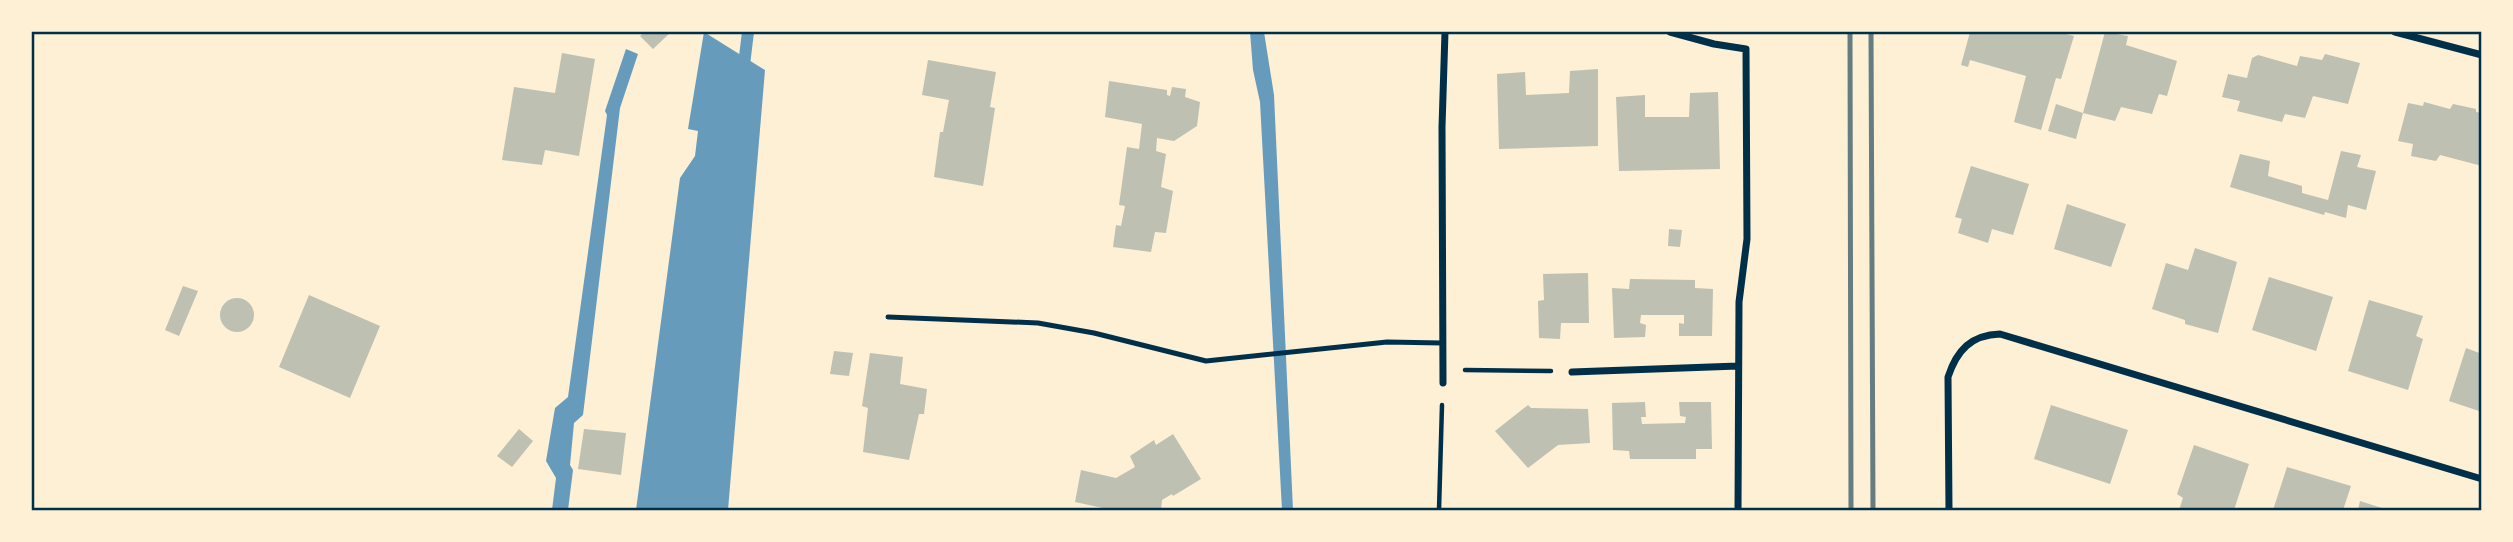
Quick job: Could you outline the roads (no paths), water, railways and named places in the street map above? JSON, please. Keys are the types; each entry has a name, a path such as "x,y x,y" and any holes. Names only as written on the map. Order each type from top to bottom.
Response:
{"street":[{"path":"1443,383 1442,127 1445,32"},
{"path":"1670,32 1714,44 1746,49 1747,239 1738,302 1738,510"},
{"path":"2395,32 2482,55"},
{"path":"1949,510 1948,377 1953,360 1974,338 2000,334 2482,479"},
{"path":"1572,372 1738,366"}],"lane":[{"path":"888,317 1038,323 1094,333 1206,361 1387,342 1442,344"}],"water":[{"path":"704,32 765,70 728,510 636,510 680,178 695,156 698,131 688,129"},
{"path":"1250,32 1264,32 1274,95 1293,510 1282,510 1260,102 1253,70"},
{"path":"626,49 638,54 620,108 583,415 574,423 570,465 573,470 568,510 552,510 556,478 546,461 555,408 568,397 607,115 605,111"}],"waterway":[{"path":"743,73 748,32"}],"railway":[{"path":"1850,32 1851,510"},
{"path":"1871,32 1873,510"}]}
